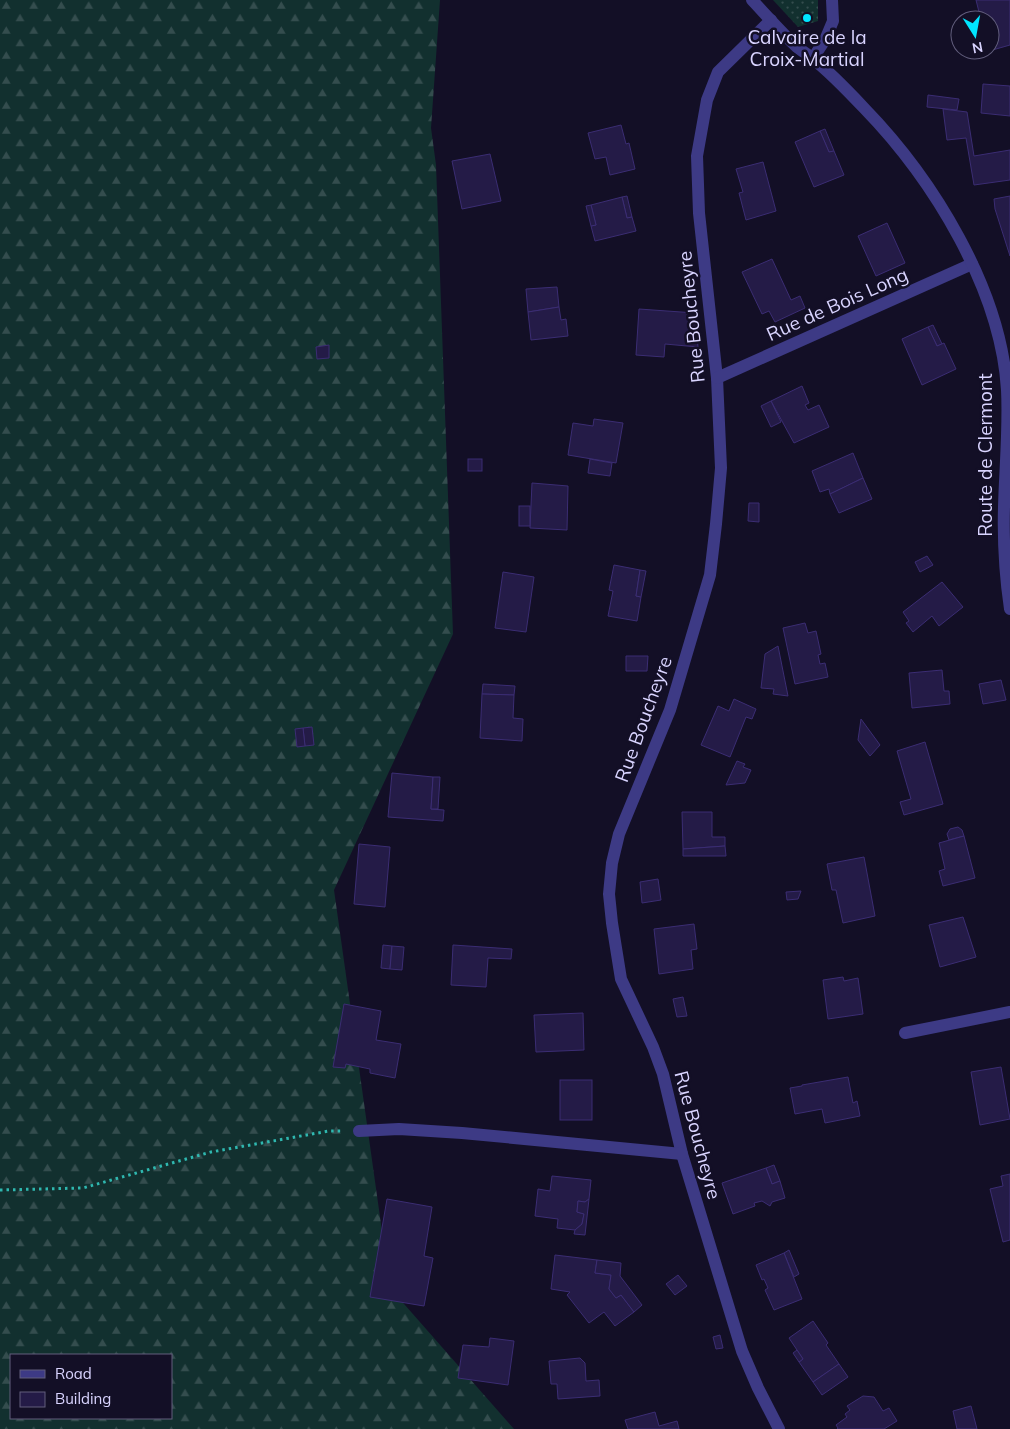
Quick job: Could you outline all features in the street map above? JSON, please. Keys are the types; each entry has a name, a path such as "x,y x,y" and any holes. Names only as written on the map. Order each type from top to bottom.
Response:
{"street":[{"name":"Route de Clermont","path":"752,0 798,47 813,58 865,108 914,168 939,203 972,264 994,321 1002,354 1007,389 1009,431 1004,508 1004,546 1010,609"},
{"path":"813,58 825,40 832,21 832,0"},
{"name":"Rue Boucheyre","path":"771,20 718,72 707,100 696,156 699,213 717,378 721,468 710,575 670,710 619,834 612,863 610,894 612,923 621,979 653,1047 663,1074 682,1154 742,1351 779,1429"},
{"name":"Rue de Bois Long","path":"717,378 972,264"},
{"path":"905,1034 1010,1012"},
{"path":"359,1131 399,1129 462,1133 682,1154"}],"path":[{"path":"0,1190 83,1188 211,1152 329,1131 359,1131"}],"green space":[{"path":"0,0 440,0 431,128 436,165 453,634 334,890 390,1288 514,1429 0,1429"},
{"path":"773,0 818,0 818,21 798,27"}],"building":[{"path":"976,0 1010,0 1010,45 1000,48 1000,10 978,10"},
{"path":"983,84 1010,86 1010,116 981,113"},
{"path":"928,95 959,99 957,110 927,107"},
{"path":"943,109 967,112 974,156 1010,150 1010,180 974,185 966,138 947,140"},
{"path":"621,125 626,144 629,143 635,169 610,175 606,157 595,159 588,133"},
{"path":"825,129 834,151 829,152 820,131"},
{"path":"820,131 829,152 834,151 844,175 814,187 795,142"},
{"path":"490,154 501,201 462,209 452,161"},
{"path":"763,162 776,211 746,220 739,193 743,192 736,169"},
{"path":"627,196 632,217 627,218 622,197"},
{"path":"1010,196 1010,256 995,209 994,199"},
{"path":"622,197 627,218 632,217 636,231 595,241 591,226 596,225 591,205"},
{"path":"591,205 596,225 591,226 586,206"},
{"path":"887,223 905,263 876,276 858,236"},
{"path":"772,259 791,300 800,296 805,308 775,322 769,311 762,314 742,272"},
{"path":"557,287 559,307 528,312 526,289"},
{"path":"559,307 561,320 566,319 568,336 531,340 528,312"},
{"path":"639,309 695,313 698,347 665,344 664,357 636,355"},
{"path":"933,325 942,344 937,346 928,327"},
{"path":"928,327 937,346 944,343 956,369 922,385 902,339"},
{"path":"329,345 329,358 317,359 316,347"},
{"path":"802,386 809,403 805,405 808,410 819,405 829,427 794,443 771,401"},
{"path":"771,401 781,422 771,427 761,406"},
{"path":"594,419 623,423 616,463 568,455 573,423 593,426"},
{"path":"853,453 863,478 830,494 829,489 820,492 812,471"},
{"path":"468,459 482,459 482,471 468,471"},
{"path":"590,459 612,463 610,476 588,473"},
{"path":"863,478 872,499 839,513 830,494"},
{"path":"532,483 568,486 567,530 530,528"},
{"path":"749,503 759,503 759,522 748,521"},
{"path":"519,506 530,506 530,526 519,526"},
{"path":"927,556 933,565 920,572 915,562"},
{"path":"614,565 640,570 636,596 641,597 637,621 608,616 613,591 609,590"},
{"path":"640,570 646,571 641,597 636,596"},
{"path":"503,572 534,577 526,632 495,628"},
{"path":"942,582 963,607 939,626 932,616 913,632 906,623 909,621 903,612"},
{"path":"805,623 808,633 816,631 821,654 818,655 820,664 825,663 828,677 795,684 783,628"},
{"path":"778,646 788,696 773,694 774,689 761,688 765,654"},
{"path":"626,656 648,656 647,671 626,671"},
{"path":"942,670 944,691 949,691 950,704 912,708 909,673"},
{"path":"1001,680 1006,700 983,704 979,684"},
{"path":"483,684 515,686 514,695 482,694"},
{"path":"482,694 514,695 513,718 523,719 522,741 480,738"},
{"path":"734,699 756,709 752,719 746,717 730,757 701,745 718,706 729,711"},
{"path":"861,719 880,745 870,756 858,740"},
{"path":"312,727 314,745 305,746 303,728"},
{"path":"303,728 305,746 297,747 295,729"},
{"path":"925,742 943,804 904,815 900,802 911,799 897,751"},
{"path":"737,761 745,764 743,767 751,770 745,783 726,785"},
{"path":"392,773 433,777 431,809 444,810 443,821 388,817"},
{"path":"433,777 440,777 438,809 431,809"},
{"path":"682,812 712,812 712,837 725,837 725,846 683,849"},
{"path":"958,827 962,830 964,836 949,840 947,834 950,829"},
{"path":"964,836 975,878 943,886 939,871 945,869 939,843"},
{"path":"359,844 390,847 385,907 354,904"},
{"path":"725,846 726,856 683,856 683,849"},
{"path":"864,857 875,916 843,923 836,890 832,890 827,864"},
{"path":"658,879 661,900 642,903 640,882"},
{"path":"801,891 798,899 787,900 786,892"},
{"path":"963,917 976,957 940,967 929,925"},
{"path":"694,924 697,949 691,950 693,969 659,974 654,929"},
{"path":"383,945 392,946 390,969 381,968"},
{"path":"453,945 512,949 511,959 488,958 486,987 451,985"},
{"path":"392,946 404,947 402,970 390,969"},
{"path":"843,977 844,981 858,978 863,1014 828,1019 823,980"},
{"path":"683,997 687,1016 677,1017 673,999"},
{"path":"344,1004 381,1011 376,1040 401,1044 395,1078 370,1073 370,1069 346,1064 345,1068 333,1067"},
{"path":"583,1013 584,1050 536,1052 534,1015"},
{"path":"1001,1067 1010,1119 980,1125 971,1072"},
{"path":"848,1077 853,1103 857,1101 860,1116 825,1123 822,1109 795,1114 790,1088"},
{"path":"560,1080 592,1080 592,1120 560,1120"},
{"path":"774,1165 780,1181 772,1184 766,1168"},
{"path":"766,1168 772,1184 780,1181 785,1198 772,1202 770,1206 762,1201 754,1203 755,1206 733,1214 722,1183"},
{"path":"1010,1174 1010,1240 1003,1242 990,1189 1003,1186 1001,1176"},
{"path":"552,1176 591,1180 589,1199 585,1202 578,1201 577,1212 584,1214 582,1224 575,1230 557,1228 558,1219 535,1216 538,1189 550,1191"},
{"path":"387,1199 432,1207 424,1256 433,1258 424,1306 370,1297"},
{"path":"589,1199 585,1235 574,1234 575,1230 582,1224 584,1214 577,1212 578,1201 585,1202"},
{"path":"789,1250 799,1274 794,1277 784,1253"},
{"path":"784,1253 802,1299 774,1310 765,1290 768,1288 764,1279 762,1280 756,1265"},
{"path":"555,1255 597,1260 595,1273 611,1275 609,1289 616,1298 621,1295 634,1312 615,1326 604,1312 589,1323 567,1295 570,1292 551,1289"},
{"path":"597,1260 621,1263 620,1276 642,1305 634,1312 621,1295 616,1298 609,1289 611,1275 595,1273"},
{"path":"678,1275 687,1286 675,1295 666,1284"},
{"path":"813,1321 839,1364 813,1382 799,1362 803,1359 789,1338"},
{"path":"720,1335 723,1348 716,1349 713,1337"},
{"path":"490,1338 514,1341 508,1385 458,1378 463,1345 489,1347"},
{"path":"797,1350 803,1359 799,1362 793,1353"},
{"path":"580,1358 585,1363 586,1381 599,1380 600,1396 558,1399 557,1384 551,1384 549,1361"},
{"path":"839,1364 848,1377 822,1395 813,1382"},
{"path":"863,1396 874,1397 883,1411 889,1408 897,1421 884,1429 837,1429 836,1425 847,1417 845,1414 850,1410 847,1406"},
{"path":"971,1406 977,1429 957,1429 953,1411"},
{"path":"655,1412 659,1426 677,1421 679,1429 628,1429 625,1420"}],"place":[{"name":"Calvaire de la Croix-Martial","path":"807,18"}]}
